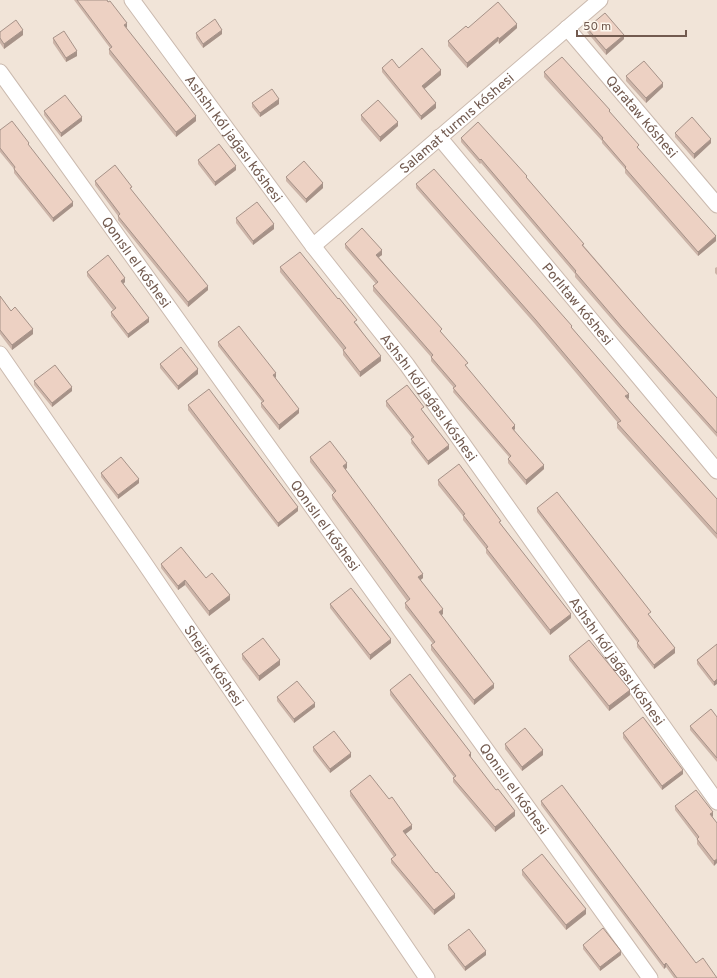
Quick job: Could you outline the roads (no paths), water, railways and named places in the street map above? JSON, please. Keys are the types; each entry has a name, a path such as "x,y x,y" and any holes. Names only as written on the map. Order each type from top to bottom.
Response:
{"street":[{"name":"Ashshı kól jaǵası kóshesi","path":"132,0 313,246 407,365 717,802"},
{"name":"Salamat turmıs kóshesi","path":"313,246 438,137 600,0"},
{"name":"Qarataw kóshesi","path":"567,28 717,204"},
{"name":"Qonıslı el kóshesi","path":"0,72 650,978"},
{"name":"Porlıtaw kóshesi","path":"438,137 717,471"},
{"name":"Shejire kóshesi","path":"0,354 427,978"}]}
